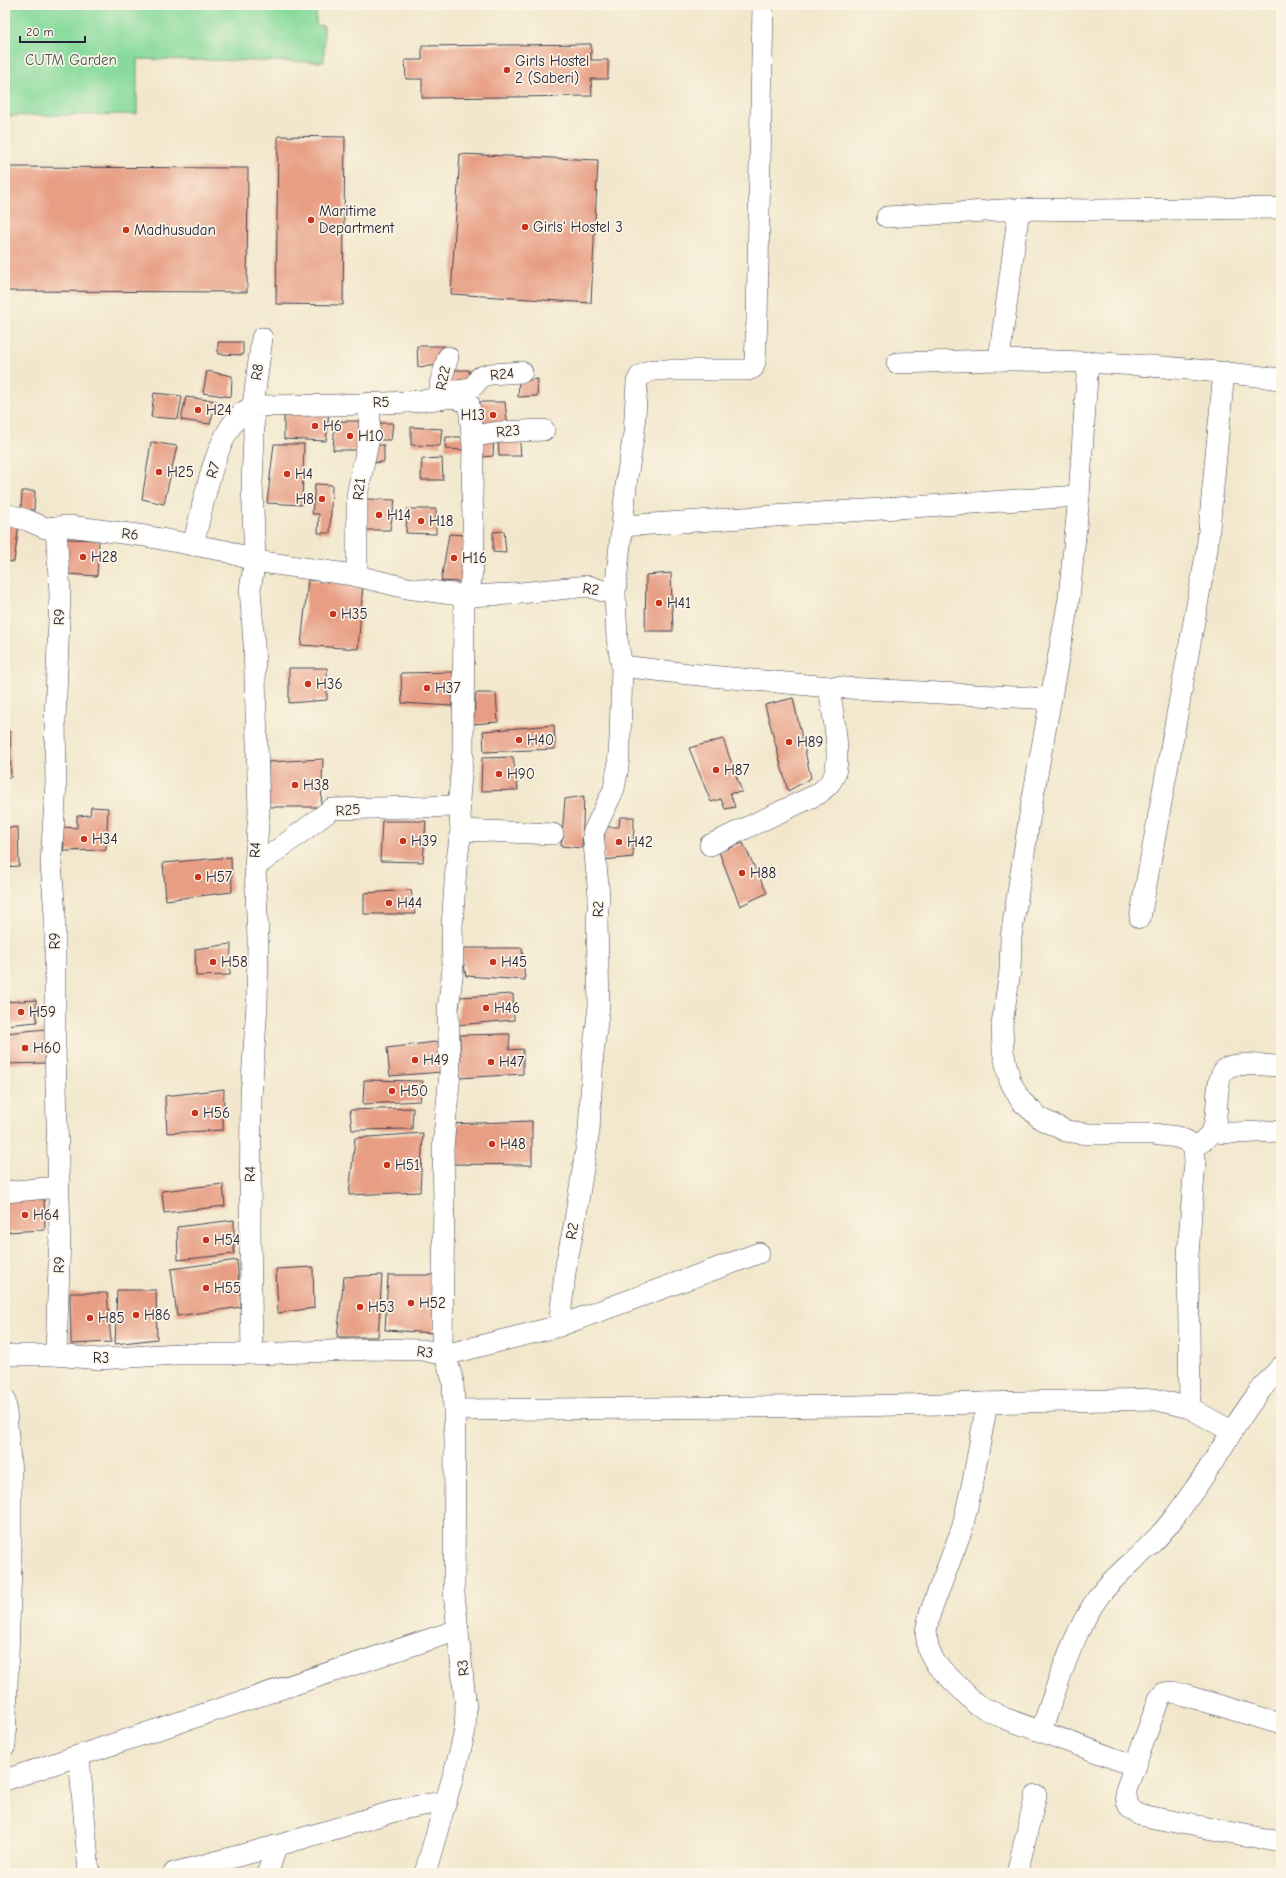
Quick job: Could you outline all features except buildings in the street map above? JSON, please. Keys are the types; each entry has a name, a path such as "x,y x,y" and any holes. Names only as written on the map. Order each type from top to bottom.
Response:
{"street":[{"path":"615,592 627,478 634,433 637,382 640,376 652,370 748,370 753,368 755,362 758,319 764,5"},
{"path":"999,360 1019,208"},
{"path":"887,217 1019,208 1096,210 1281,208"},
{"name":"R8","path":"253,406 262,338"},
{"name":"R22","path":"440,395 440,384 448,357"},
{"path":"897,363 999,360 1088,362 1224,372 1281,379"},
{"path":"1088,362 1079,496 1069,598 1050,699 1011,937 1010,972 1002,1024 1003,1051 1010,1081 1021,1101 1041,1119 1066,1131 1088,1134 1153,1134 1178,1137 1187,1141 1194,1148 1188,1255 1190,1408"},
{"name":"R24","path":"469,397 480,377 490,374 522,372"},
{"path":"1140,918 1207,550 1224,372"},
{"name":"R5","path":"253,406 370,403 440,395 469,397"},
{"path":"469,397 472,436 474,543 471,580 464,606 463,751 459,806 461,830 456,868 452,927 453,969 448,1009 450,1072 443,1148 444,1201 442,1344 444,1355 559,1326 759,1253"},
{"name":"R21","path":"357,576 357,495 369,438 370,403"},
{"path":"253,406 254,436 252,482 256,562 357,576 407,588 467,596"},
{"name":"R7","path":"194,545 204,499 220,449 238,417 253,406"},
{"name":"R23","path":"472,436 500,432 544,430"},
{"path":"622,526 1079,496"},
{"name":"R6","path":"5,514 27,520 45,528 69,526 145,536 226,551 256,562"},
{"name":"R9","path":"56,527 59,557 60,594 55,720 56,783 51,864 55,914 55,1046 60,1235 56,1355"},
{"name":"R4","path":"252,1354 250,1229 251,1079 257,1004 258,940 255,867 259,811 254,643 250,589 256,562"},
{"name":"R2","path":"467,596 511,594 588,586 603,591 615,592 616,639 622,666 618,767 614,789 593,833 599,896 597,922 599,1006 593,1054 589,1131 574,1226 566,1265 559,1326"},
{"path":"622,666 829,687 1050,699"},
{"path":"710,845 818,794 827,787 834,777 838,763 829,687"},
{"name":"R25","path":"255,867 332,809 459,806"},
{"path":"461,830 553,834"},
{"path":"1194,1148 1205,1140 1212,1132 1216,1122 1219,1081 1223,1071 1229,1066 1239,1065 1281,1066"},
{"path":"1212,1132 1232,1133 1281,1131"},
{"path":"5,1192 58,1187"},
{"name":"R3","path":"5,1355 56,1355 99,1359 177,1354 252,1354 372,1349 423,1350 444,1355 454,1380 454,1592 464,1675 466,1709 465,1730 460,1752 426,1873"},
{"path":"1041,1731 1074,1644 1088,1612 1100,1595 1116,1577 1168,1527 1197,1487 1230,1432 1257,1394 1281,1367"},
{"path":"5,1399 11,1474 5,1746"},
{"path":"455,1410 987,1403 1154,1399 1190,1408 1230,1432"},
{"path":"987,1403 973,1481 962,1529 930,1613 926,1632 928,1650 936,1664 976,1704 1004,1718 1135,1766"},
{"path":"5,1780 458,1630"},
{"path":"1281,1724 1178,1693 1164,1693 1159,1699 1126,1790 1126,1803 1132,1811 1140,1815 1281,1842"},
{"path":"79,1756 90,1873"},
{"path":"1017,1873 1036,1795"},
{"path":"174,1873 276,1846 402,1809 422,1804 446,1802"},
{"path":"268,1873 276,1846"}],"green space":[{"name":"CUTM Garden","path":"5,5 316,5 316,25 324,26 324,62 137,59 137,114 5,116"}],"place":[{"name":"Girls Hostel 2 (Saberi)","path":"507,70"},
{"name":"Maritime Department","path":"311,220"},
{"name":"Girls' Hostel 3","path":"525,227"},
{"name":"Madhusudan","path":"126,230"},
{"name":"H24","path":"198,410"},
{"name":"H13","path":"493,415"},
{"name":"H6","path":"315,426"},
{"name":"H10","path":"350,436"},
{"name":"H25","path":"159,472"},
{"name":"H4","path":"287,474"},
{"name":"H8","path":"322,499"},
{"name":"H14","path":"379,515"},
{"name":"H18","path":"421,521"},
{"name":"H28","path":"83,557"},
{"name":"H16","path":"454,558"},
{"name":"H41","path":"659,603"},
{"name":"H35","path":"333,614"},
{"name":"H36","path":"308,684"},
{"name":"H37","path":"427,688"},
{"name":"H40","path":"519,740"},
{"name":"H89","path":"789,742"},
{"name":"H87","path":"716,770"},
{"name":"H90","path":"499,774"},
{"name":"H38","path":"295,785"},
{"name":"H34","path":"84,839"},
{"name":"H39","path":"403,841"},
{"name":"H42","path":"619,842"},
{"name":"H88","path":"742,873"},
{"name":"H57","path":"198,877"},
{"name":"H44","path":"389,903"},
{"name":"H58","path":"213,962"},
{"name":"H45","path":"493,962"},
{"name":"H46","path":"486,1008"},
{"name":"H59","path":"21,1012"},
{"name":"H60","path":"25,1048"},
{"name":"H49","path":"415,1060"},
{"name":"H47","path":"491,1062"},
{"name":"H50","path":"392,1091"},
{"name":"H56","path":"195,1113"},
{"name":"H48","path":"492,1144"},
{"name":"H51","path":"387,1165"},
{"name":"H64","path":"25,1215"},
{"name":"H54","path":"206,1240"},
{"name":"H55","path":"206,1288"},
{"name":"H52","path":"411,1303"},
{"name":"H53","path":"360,1307"},
{"name":"H86","path":"136,1315"},
{"name":"H85","path":"90,1318"}]}
